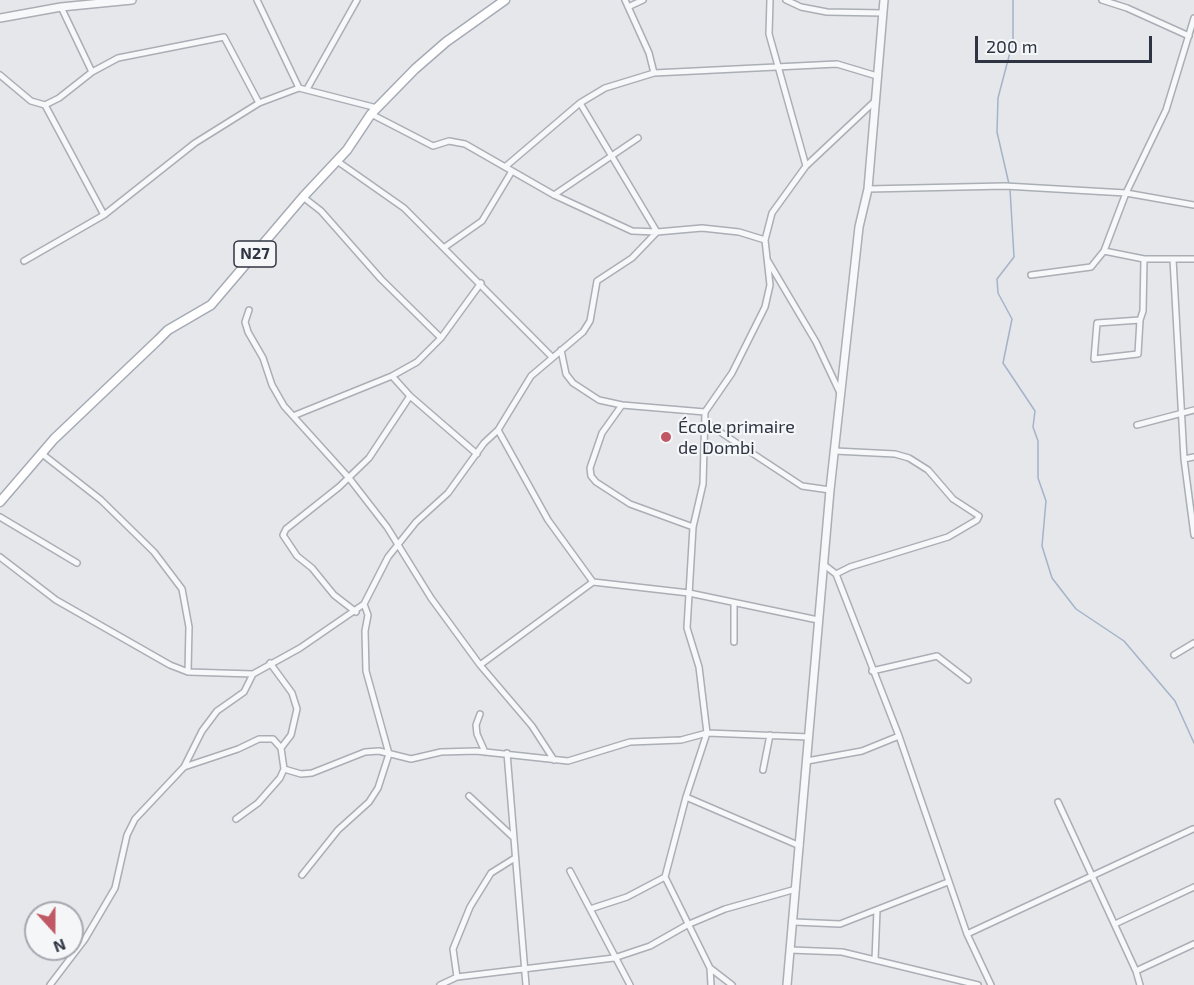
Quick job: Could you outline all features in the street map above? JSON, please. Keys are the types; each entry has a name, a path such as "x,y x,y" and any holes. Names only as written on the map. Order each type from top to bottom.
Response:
{"main road":[{"name":"N27","path":"0,502 41,453 168,330 212,305 303,196 338,161 374,111 446,42 505,0"}],"street":[{"path":"0,18 102,1 132,0"},
{"path":"257,0 299,88"},
{"path":"307,89 357,0"},
{"path":"625,0 649,53 654,73"},
{"path":"628,7 643,0"},
{"path":"770,0 769,34 806,166"},
{"path":"786,0 801,7 827,12 883,13"},
{"path":"787,985 830,490 859,227 868,189 884,0"},
{"path":"1102,0 1189,36"},
{"path":"61,7 92,72"},
{"path":"1031,274 1091,267 1104,252 1126,193 1166,110 1194,18"},
{"path":"0,75 31,101 45,105 59,98 92,72 118,58 224,37 259,103"},
{"path":"505,167 580,103 605,88 654,73 777,65 837,64 877,76"},
{"path":"24,261 104,216 195,143 259,103 299,88 374,111 434,146 449,141 465,144 554,195 632,231 657,232 702,228 739,232 765,240"},
{"path":"732,985 710,968 665,877 686,797 707,733 699,667 687,628 693,526 703,483 705,412 732,373 765,308 770,285 765,240 772,213 806,166 875,101"},
{"path":"580,103 657,232"},
{"path":"45,105 104,216"},
{"path":"554,195 610,154 638,138"},
{"path":"338,161 404,208 552,357"},
{"path":"445,247 482,221 512,171"},
{"path":"868,189 1005,186 1126,193 1194,205"},
{"path":"303,196 321,211 381,279 410,304 441,338"},
{"path":"50,985 85,939 115,888 127,835 135,819 184,767 202,731 217,711 244,692 253,674 356,612 364,604 388,557 448,493 498,430 531,376 583,332 590,321 597,281 633,258 657,232"},
{"path":"1104,252 1144,259 1194,259"},
{"path":"1140,320 1097,323 1094,359 1138,354 1140,320 1143,311 1144,259"},
{"path":"1173,259 1184,459 1194,535"},
{"path":"767,260 816,342 842,395"},
{"path":"293,416 392,376 417,362 441,338 481,284"},
{"path":"249,310 245,322 248,332 263,358 277,396 349,478 399,543 410,567 480,665 531,726 554,760"},
{"path":"561,350 566,374 573,383 599,400 622,405 705,412"},
{"path":"392,376 410,396 477,454"},
{"path":"356,612 334,595 312,568 297,556 284,535 286,530 349,478 369,458 410,396"},
{"path":"622,405 602,434 590,468 591,476 596,482 630,504 693,526"},
{"path":"1137,425 1194,410"},
{"path":"705,422 802,486 830,490"},
{"path":"498,430 548,520 593,582"},
{"path":"835,452 895,454 909,458 928,470 953,499 979,516 977,520 948,537 850,567 836,574"},
{"path":"41,453 101,500 154,552 182,590 189,627 188,672"},
{"path":"1184,459 1194,457"},
{"path":"0,517 77,563"},
{"path":"0,557 56,600 147,653 188,672 253,674"},
{"path":"823,564 836,574 899,736 967,934 991,985"},
{"path":"480,665 593,582 689,593 818,620"},
{"path":"734,603 734,642"},
{"path":"302,875 338,830 369,802 378,788 389,754 366,671 365,631 368,615 364,604"},
{"path":"1174,655 1194,643"},
{"path":"872,671 937,656 968,680"},
{"path":"270,663 292,693 297,709 291,735 281,748"},
{"path":"480,714 476,724 477,734 485,752"},
{"path":"284,768 301,774 312,773 366,752 379,751 411,759 441,752 485,752 554,760 582,759 602,749 630,742 681,740 707,733 809,737"},
{"path":"763,770 770,735"},
{"path":"807,761 862,751 899,736"},
{"path":"184,767 265,737 273,739 281,748 284,768 271,788 236,819"},
{"path":"507,753 526,985"},
{"path":"469,796 513,837"},
{"path":"686,797 800,846"},
{"path":"1058,802 1136,971 1140,985"},
{"path":"967,934 1192,829"},
{"path":"458,977 453,949 470,907 491,873 515,858"},
{"path":"570,870 630,985"},
{"path":"590,909 627,897 665,877"},
{"path":"794,922 840,924 948,882"},
{"path":"1114,924 1194,887"},
{"path":"440,985 458,977 614,958 650,945 687,925 725,909 796,889"},
{"path":"875,960 877,910"},
{"path":"1136,971 1194,944"},
{"path":"790,950 842,952 978,985"},
{"path":"710,968 711,985"}],"waterway":[{"path":"1009,184 997,132 998,98 1013,41 1013,0"},
{"path":"1010,189 1014,257 997,279 998,293 1012,319 1003,363 1035,411 1033,427 1038,441 1038,478 1046,501 1042,546 1052,578 1076,609 1124,641 1175,701 1194,743"}],"place":[{"name":"École primaire de Dombi","path":"666,437"}]}
